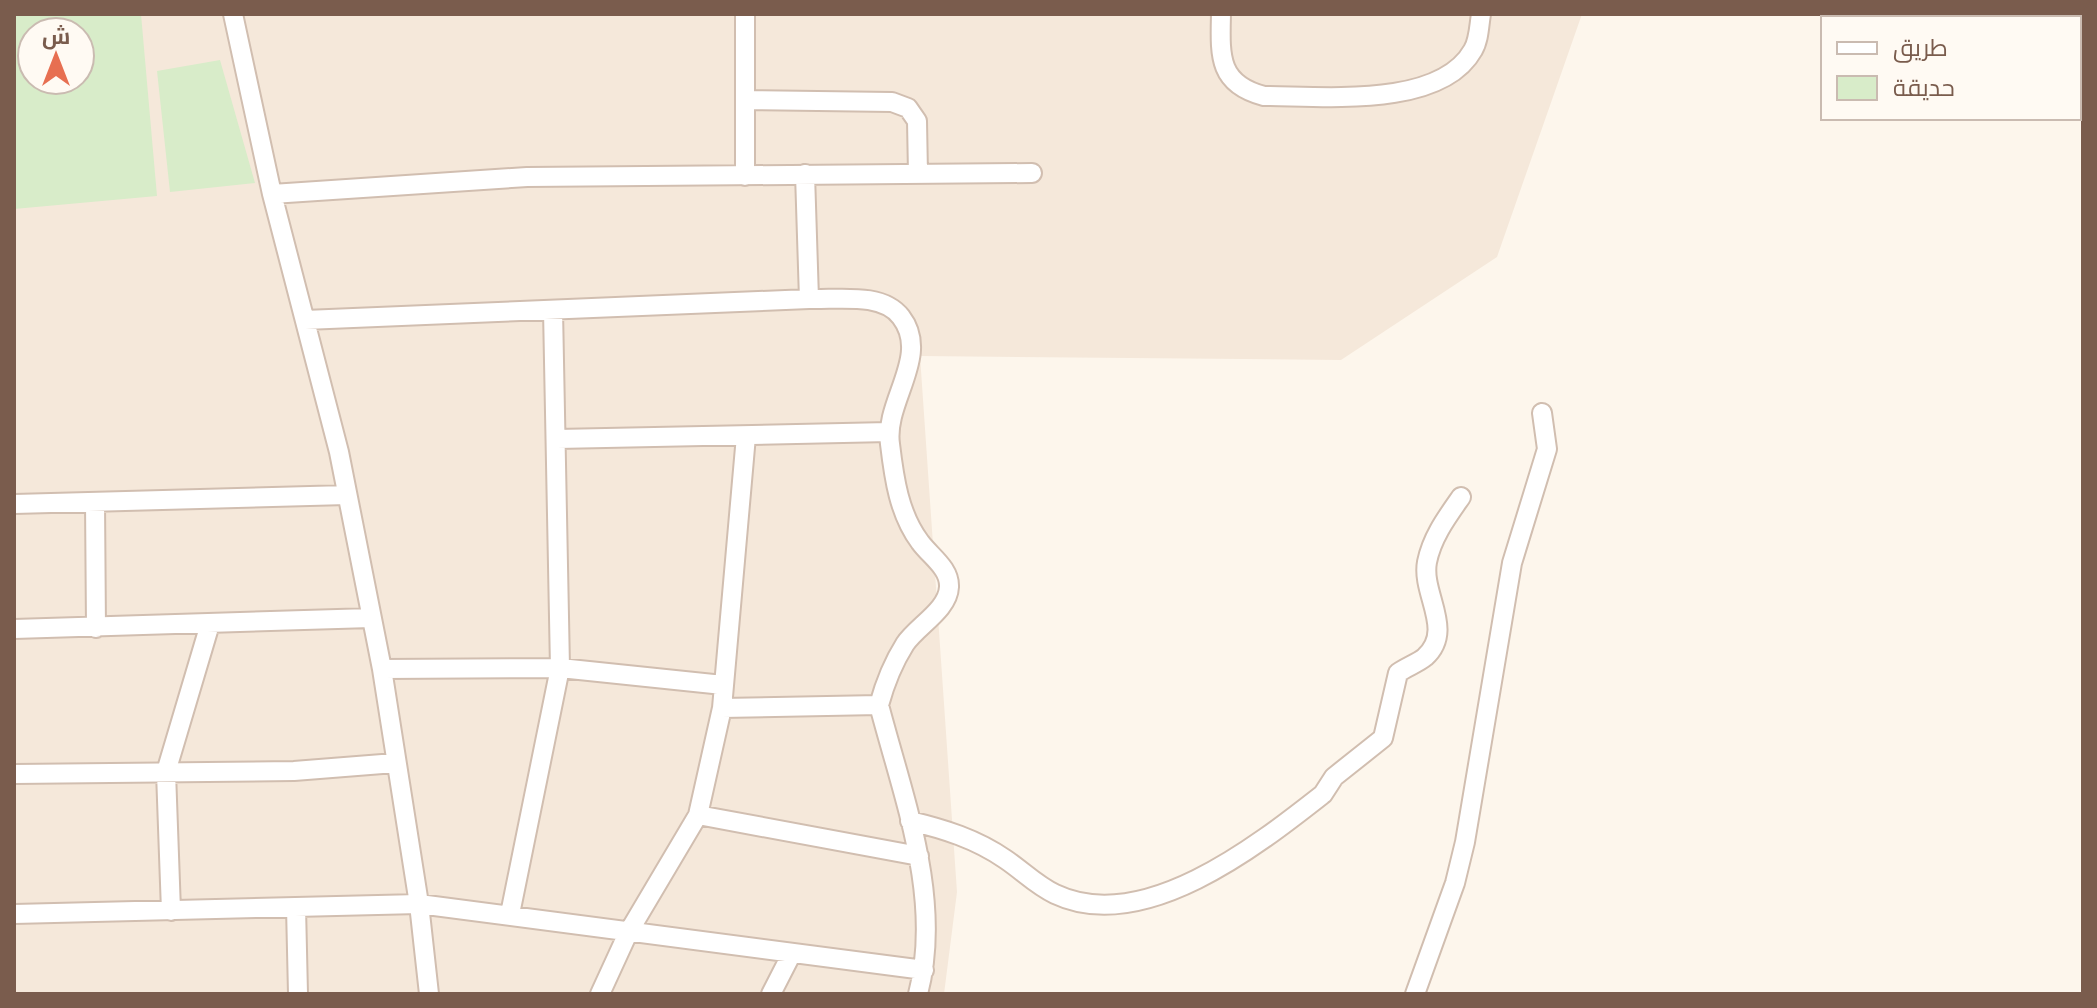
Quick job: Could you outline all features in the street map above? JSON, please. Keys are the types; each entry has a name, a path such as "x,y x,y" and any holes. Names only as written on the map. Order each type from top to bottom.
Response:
{"street":[{"path":"233,14 272,194 347,495 382,669 419,904 429,994"},
{"path":"745,14 745,176"},
{"path":"1221,14 1222,53 1236,86 1264,96 1354,96 1407,91 1449,72 1474,49 1481,14"},
{"path":"745,100 892,102 908,108 917,121 918,174"},
{"path":"272,194 527,177 1032,173"},
{"path":"805,174 809,299"},
{"path":"305,320 809,299 880,301 892,307 912,337 910,363 892,407 889,432 906,519 920,543 943,569 949,590 944,602 907,641 884,685 879,705 919,856 926,933 924,970 918,994"},
{"path":"510,914 560,668 553,310"},
{"path":"1415,994 1455,883 1465,842 1509,576 1547,449 1542,413"},
{"path":"557,439 889,432"},
{"path":"600,994 628,933 698,815 722,708 746,436"},
{"path":"14,504 347,495"},
{"path":"910,821 970,838 1036,884 1060,896 1085,901 1124,904 1172,893 1217,869 1323,794 1334,777 1383,738 1398,673 1425,657 1437,638 1438,616 1427,583 1427,563 1439,528 1461,497"},
{"path":"95,502 96,628"},
{"path":"14,629 371,618"},
{"path":"171,911 166,772 210,624"},
{"path":"382,669 560,668 723,685"},
{"path":"722,708 879,705"},
{"path":"14,774 294,771 395,763"},
{"path":"698,815 919,856"},
{"path":"14,914 419,904 924,970"},
{"path":"296,907 298,994"},
{"path":"771,994 792,953"}],"shaded area":[{"path":"14,14 1582,14 1497,257 1341,360 920,356 957,892 944,994 14,994"}],"green space":[{"path":"14,14 141,14 157,196 14,209"},
{"path":"220,60 255,183 170,192 157,71"}]}
